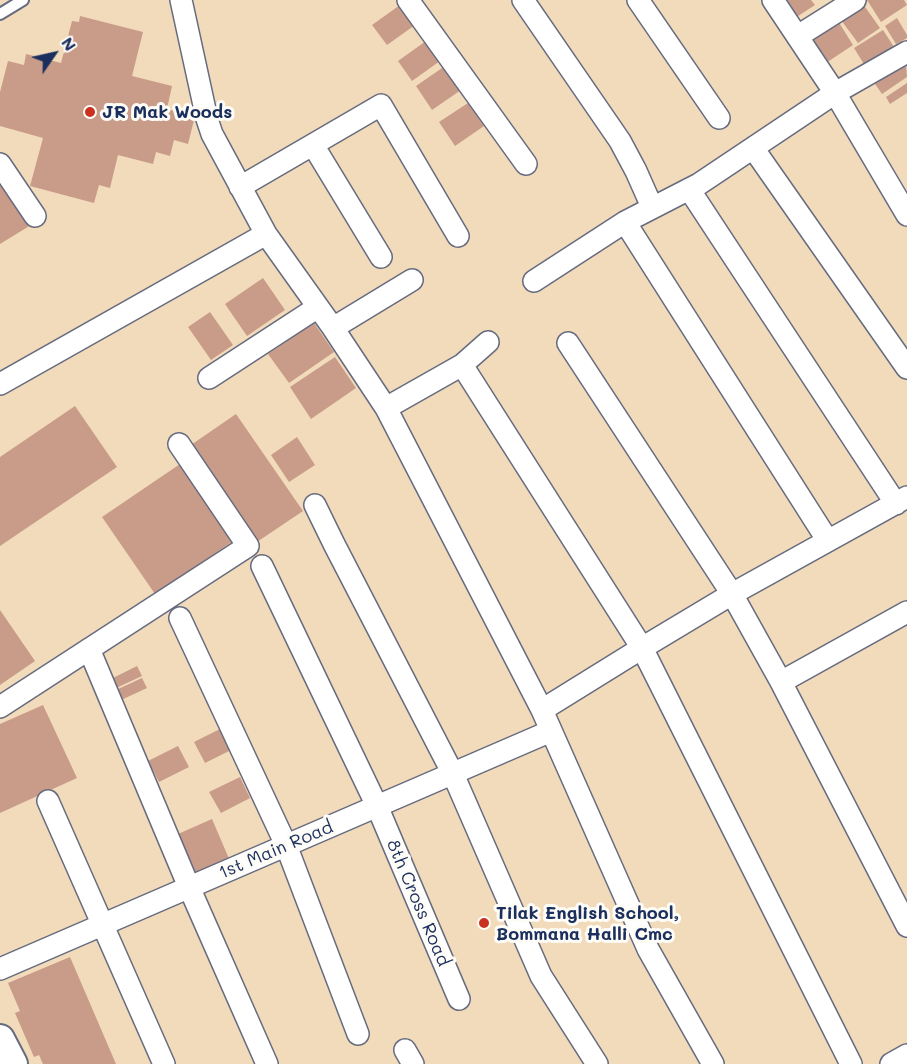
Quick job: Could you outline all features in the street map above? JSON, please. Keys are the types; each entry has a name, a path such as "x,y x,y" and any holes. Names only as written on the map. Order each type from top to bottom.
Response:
{"street":[{"path":"181,0 212,134 266,234 386,408 542,711 648,949 713,1064"},
{"path":"408,0 526,164"},
{"path":"523,0 620,141 652,207"},
{"path":"638,0 719,118"},
{"path":"773,0 835,93 907,215"},
{"path":"798,36 855,0"},
{"path":"534,281 625,222 699,184 835,93 907,52"},
{"path":"240,187 381,105 458,236"},
{"path":"313,145 381,257"},
{"path":"753,148 907,368"},
{"path":"0,164 35,216"},
{"path":"542,711 732,594 901,500 689,189"},
{"path":"625,222 828,541"},
{"path":"0,384 266,234"},
{"path":"333,328 412,280"},
{"path":"209,378 318,307"},
{"path":"386,408 462,365 488,342"},
{"path":"568,344 732,594 781,682 907,926"},
{"path":"462,365 642,648 851,1064"},
{"path":"0,707 249,546 179,444"},
{"path":"315,505 453,774 541,976 597,1064"},
{"name":"8th Cross Road","path":"262,566 377,806 459,999"},
{"path":"781,682 907,612"},
{"path":"180,618 286,845 358,1034"},
{"path":"89,649 189,887 267,1064"},
{"name":"1st Main Road","path":"0,969 551,730"},
{"path":"48,801 164,1064"},
{"path":"0,1039 13,1064"},
{"path":"891,1064 907,1055"}],"lane":[{"path":"0,14 22,0"}],"building":[{"path":"774,0 811,0 815,5 789,22"},
{"path":"867,0 904,0 907,5 881,22"},
{"path":"863,4 880,28 858,43 841,20"},
{"path":"400,5 415,25 387,45 372,25"},
{"name":"JR Mak Woods","path":"80,16 143,32 132,76 172,86 167,109 195,116 188,144 174,140 170,156 156,152 153,164 118,155 110,188 99,185 94,203 30,186 43,138 0,126 0,92 8,61 24,65 26,54 61,63 72,21 79,22"},
{"path":"897,18 907,38 896,44 885,26"},
{"path":"838,21 853,45 820,67 805,43"},
{"path":"883,30 896,50 867,69 854,48"},
{"path":"426,41 440,61 412,81 398,61"},
{"path":"906,63 907,77 882,94 875,84"},
{"path":"445,66 461,90 432,110 416,86"},
{"path":"907,83 907,93 890,104 886,97"},
{"path":"468,103 484,126 455,146 439,122"},
{"path":"0,175 31,225 0,244"},
{"path":"263,278 285,310 247,336 225,304"},
{"path":"210,312 233,345 211,360 188,327"},
{"path":"314,323 334,352 289,383 268,354"},
{"path":"335,357 356,388 311,419 290,387"},
{"path":"75,406 117,467 0,546 0,457"},
{"path":"236,414 303,511 254,544 188,447"},
{"path":"297,437 315,465 289,482 271,455"},
{"path":"183,462 236,539 155,594 102,517"},
{"path":"0,610 35,661 0,685"},
{"path":"137,666 142,676 114,689 109,680"},
{"path":"142,678 147,688 119,701 114,691"},
{"path":"43,705 77,778 0,813 0,724"},
{"path":"224,727 235,748 205,763 194,742"},
{"path":"178,746 189,767 159,782 148,761"},
{"path":"240,777 250,798 221,813 209,792"},
{"path":"212,819 230,861 196,876 178,834"},
{"path":"70,957 116,1064 43,1064 39,1055 34,1057 15,1013 20,1011 8,983"}],"place":[{"name":"JR Mak Woods","path":"90,112"},
{"name":"Tilak English School, Bommana Halli Cmc","path":"484,923"}]}
